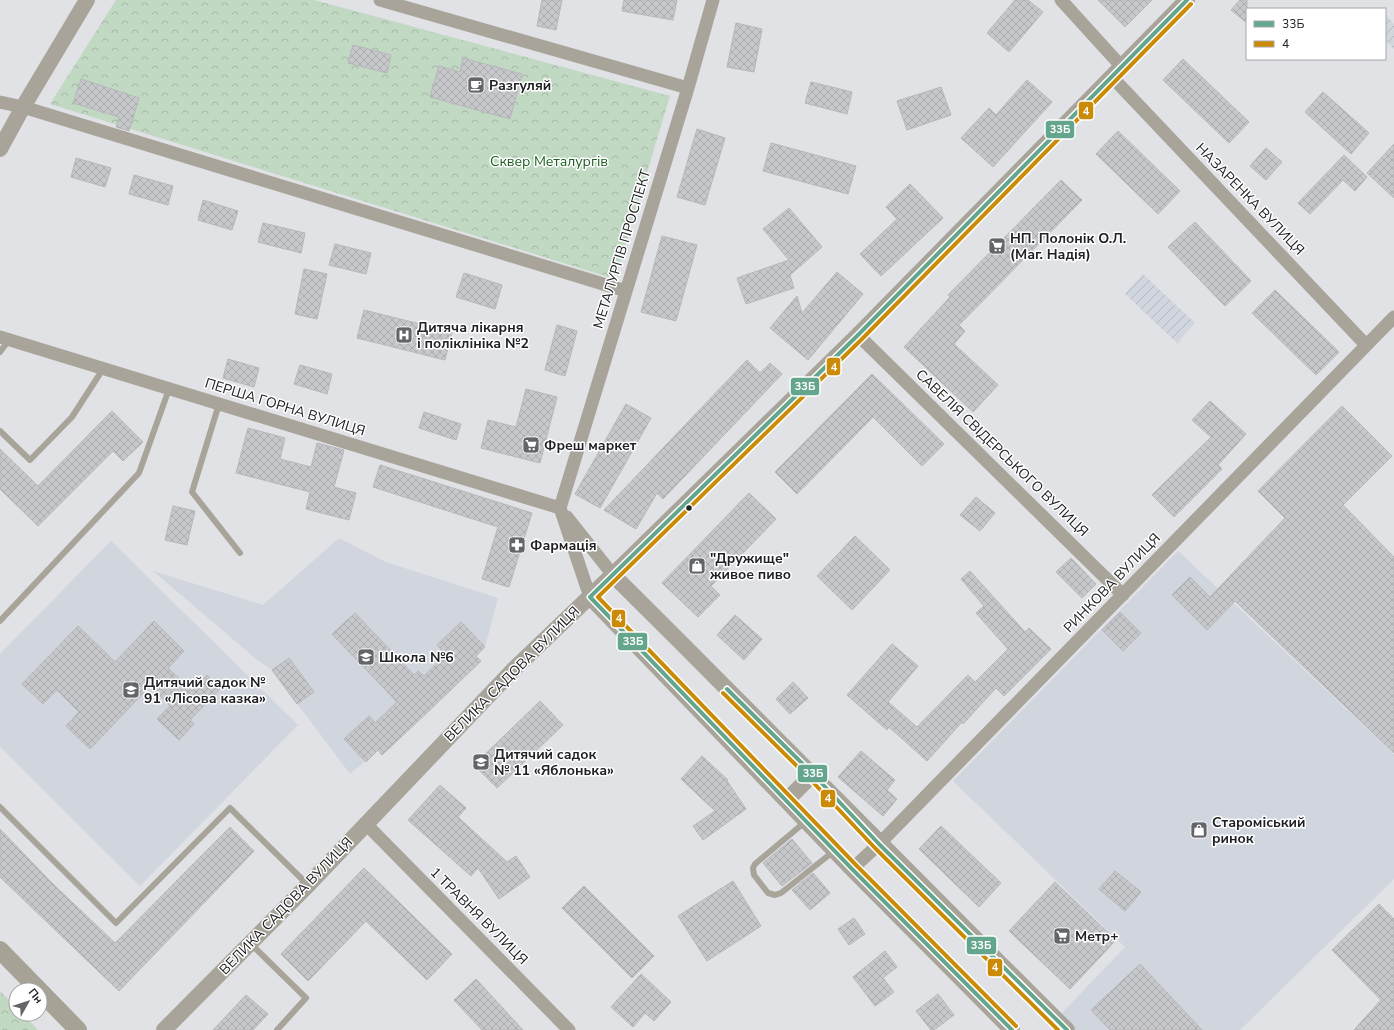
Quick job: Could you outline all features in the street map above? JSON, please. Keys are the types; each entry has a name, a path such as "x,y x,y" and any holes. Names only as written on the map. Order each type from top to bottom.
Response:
{"main road":[{"path":"0,950 32,982"},
{"path":"48,998 78,1030"}],"street":[{"path":"0,149 23,107 87,0"},
{"path":"380,0 688,88"},
{"name":"МЕТАЛУРГІВ ПРОСПЕКТ","path":"560,508 688,88 713,0"},
{"name":"НАЗАРЕНКА ВУЛИЦЯ","path":"1060,0 1116,71 1366,345"},
{"name":"ВЕЛИКА САДОВА ВУЛИЦЯ","path":"164,1030 250,944 515,668 613,575 858,335 1187,0"},
{"path":"0,102 23,107 626,291"},
{"name":"РИНКОВА ВУЛИЦЯ","path":"852,869 879,844 1394,317"},
{"name":"САВЕЛІЯ СВІДЕРСЬКОГО ВУЛИЦЯ","path":"858,335 1123,595"},
{"name":"ПЕРША ГОРНА ВУЛИЦЯ","path":"5,339 560,508"},
{"path":"560,508 613,575 813,774 879,844 1067,1030"},
{"path":"560,508 590,597 787,800 834,851 1012,1030"},
{"path":"787,800 813,774"},
{"name":"1 ТРАВНЯ ВУЛИЦЯ","path":"366,824 569,1030"}],"lane":[{"path":"0,352 5,339"},
{"path":"0,430 30,460 72,417 103,369"},
{"path":"0,621 139,473 169,389"},
{"path":"219,404 192,492 240,553"},
{"path":"0,807 116,923 230,808 308,884"},
{"path":"806,821 755,864 753,871 754,874 768,893 774,895 781,893 834,851"},
{"path":"250,944 306,998 277,1030"}],"shaded area":[{"path":"1386,15 1394,24 1394,49 1386,41"},
{"path":"1143,274 1195,323 1177,343 1125,294"},
{"name":"Школа №6","path":"339,538 386,562 498,598 485,647 476,656 481,661 382,755 378,750 350,774 272,670 256,659 153,571 263,605"},
{"name":"Дитячий садок № 91 «Лісова казка»","path":"111,541 298,725 140,886 0,747 0,654"},
{"name":"Староміський ринок","path":"1178,551 1394,754 1394,879 1240,1030 1073,1030 1058,1017 1125,947 953,781"}],"green space":[{"name":"Сквер Металургів","path":"116,0 314,0 670,96 615,279 50,104"},
{"path":"0,991 8,999 8,1022 30,1022 38,1030 0,1030"}],"building":[{"path":"542,0 562,0 556,30 537,26"},
{"path":"624,0 677,0 673,20 622,11"},
{"path":"1015,0 1028,0 1043,12 1009,52 987,33"},
{"path":"1098,0 1152,0 1125,27"},
{"path":"1240,0 1247,0 1246,22 1231,10"},
{"path":"736,23 762,29 754,72 727,67"},
{"path":"353,45 391,55 387,73 348,63"},
{"name":"Разгуляй","path":"463,58 522,74 510,119 430,97 439,66 460,72"},
{"path":"1183,59 1249,122 1229,143 1163,80"},
{"path":"81,79 139,98 129,131 116,127 119,117 73,103"},
{"path":"1027,80 1052,102 993,167 961,138 989,108 996,115"},
{"path":"811,82 852,92 847,114 805,103"},
{"path":"941,87 951,115 907,130 897,101"},
{"path":"1323,92 1369,133 1351,154 1305,112"},
{"path":"697,129 725,138 705,205 677,197"},
{"path":"1118,131 1180,191 1158,214 1096,154"},
{"path":"771,143 856,166 848,194 763,171"},
{"path":"1394,144 1394,198 1367,173"},
{"path":"1266,148 1282,162 1266,180 1250,166"},
{"path":"1344,155 1367,177 1355,191 1343,180 1310,214 1298,203"},
{"path":"76,158 111,168 105,187 71,177"},
{"path":"134,175 173,186 168,205 129,194"},
{"path":"1061,180 1082,200 959,325 965,331 954,344 998,385 973,412 904,347 950,297 948,295"},
{"path":"910,184 943,218 881,276 860,254 897,219 886,207"},
{"path":"203,200 238,211 232,230 198,220"},
{"path":"789,208 822,247 790,275 794,288 746,304 737,278 789,260 763,229"},
{"path":"1195,222 1251,281 1225,306 1168,247"},
{"path":"263,223 305,233 301,253 258,242"},
{"path":"662,236 697,245 676,321 641,312"},
{"path":"335,244 371,253 366,274 329,265"},
{"path":"304,269 327,274 317,319 295,314"},
{"path":"837,272 863,294 808,360 770,328 797,296 802,313"},
{"path":"464,273 502,285 495,309 456,297"},
{"path":"1275,290 1339,352 1316,375 1252,313"},
{"name":"Дитяча лікарня і поліклініка №2","path":"364,310 452,332 445,360 357,338"},
{"path":"557,325 577,331 565,376 545,370"},
{"path":"228,359 259,368 254,387 223,378"},
{"path":"747,360 760,373 770,363 782,374 663,499 657,493 636,529 604,510"},
{"path":"300,365 332,374 327,394 294,384"},
{"path":"872,374 944,444 922,466 873,417 797,494 775,472"},
{"path":"526,389 557,397 540,463 481,448 488,420 516,427"},
{"path":"1210,401 1246,434 1218,465 1222,469 1174,517 1152,495 1211,437 1192,420"},
{"path":"626,404 651,418 600,508 575,494"},
{"path":"1342,406 1392,456 1343,505 1394,557 1394,753 1235,601 1207,630 1172,595 1190,577 1210,597 1285,518 1258,491"},
{"path":"112,411 143,442 123,461 113,451 38,526 0,489 0,449 38,486"},
{"path":"424,412 461,424 456,440 419,428"},
{"path":"248,428 285,438 280,459 311,467 317,443 344,450 334,487 356,493 349,520 306,509 310,492 236,473"},
{"path":"380,465 532,513 509,587 482,579 498,527 373,487"},
{"path":"749,493 776,519 711,586 720,595 698,617 662,583"},
{"path":"976,497 995,513 980,531 960,515"},
{"path":"173,506 195,511 187,545 165,540"},
{"path":"855,536 890,570 852,610 817,576"},
{"path":"1071,558 1096,584 1082,598 1056,572"},
{"path":"970,571 1025,632 1029,628 1051,649 1004,696 996,688 963,724 962,722 927,761 889,727 887,730 847,695 892,644 918,666 888,702 917,727 968,675 975,682 1008,649 976,613 984,606 961,579"},
{"path":"1120,612 1141,633 1123,651 1102,630"},
{"path":"355,613 414,675 418,671 424,676 446,655 437,645 461,622 485,647 476,656 481,661 382,755 378,750 366,762 344,739 369,716 375,723 397,702 332,634"},
{"path":"735,615 762,639 744,660 717,635"},
{"name":"Дитячий садок № 91 «Лісова казка»","path":"154,621 184,651 168,668 192,691 207,675 220,689 190,720 194,724 179,740 157,719 170,706 150,686 90,749 66,726 79,712 57,690 43,704 22,684 78,626 115,662"},
{"path":"289,658 314,692 297,704 272,670"},
{"path":"793,682 808,698 790,714 776,699"},
{"path":"540,701 563,725 497,788 474,765"},
{"path":"861,751 895,780 887,790 897,799 883,816 838,777"},
{"path":"702,756 728,780 727,781 746,809 703,840 693,826 715,811 681,779"},
{"path":"440,785 466,808 458,817 507,862 516,856 530,877 499,899 478,868 471,876 408,820"},
{"path":"941,826 1001,883 979,907 919,849"},
{"path":"230,827 254,851 119,991 0,877 0,829 52,883 115,943"},
{"path":"792,839 812,863 782,886 763,863"},
{"path":"364,868 452,954 427,980 366,921 308,981 281,954"},
{"path":"1115,871 1141,892 1125,911 1099,889"},
{"path":"813,873 830,893 810,910 792,890"},
{"path":"733,881 761,926 707,961 678,916"},
{"name":"Метр+","path":"1055,882 1116,940 1070,989 1009,931"},
{"path":"584,886 654,956 632,978 562,908"},
{"path":"1379,904 1394,919 1394,1030 1354,1030 1381,1000 1332,950"},
{"path":"854,918 865,934 849,945 838,929"},
{"path":"885,951 897,967 883,978 894,992 875,1006 853,977"},
{"path":"1140,964 1202,1030 1110,1030 1091,1010"},
{"path":"641,974 671,1002 654,1021 645,1013 633,1027 611,1007"},
{"path":"476,979 523,1030 482,1030 454,1000"},
{"path":"938,994 954,1015 934,1030 931,1030 916,1011"},
{"path":"246,995 268,1014 253,1030 213,1030"}],"transit line":[{"name":"33Б","path":"1012,1030 852,869 590,597 858,335 1187,0"},
{"name":"4","path":"1016,1026 856,865 598,597 862,339 1191,4"},
{"name":"33Б","path":"727,689 813,774 879,844 1067,1030"},
{"name":"4","path":"723,693 809,778 875,848 1058,1030"}],"place":[{"name":"Разгуляй","path":"476,85"},
{"name":"НП. Полонік О.Л. (Маг. Надія)","path":"997,246"},
{"name":"Дитяча лікарня і поліклініка №2","path":"404,335"},
{"name":"Фреш маркет","path":"531,445"},
{"name":"Фармація","path":"517,545"},
{"name":"\"Дружище\" живое пиво","path":"697,566"},
{"name":"Школа №6","path":"366,657"},
{"name":"Дитячий садок № 91 «Лісова казка»","path":"131,690"},
{"name":"Дитячий садок № 11 «Яблонька»","path":"481,762"},
{"name":"Староміський ринок","path":"1199,830"},
{"name":"Метр+","path":"1062,936"}]}
